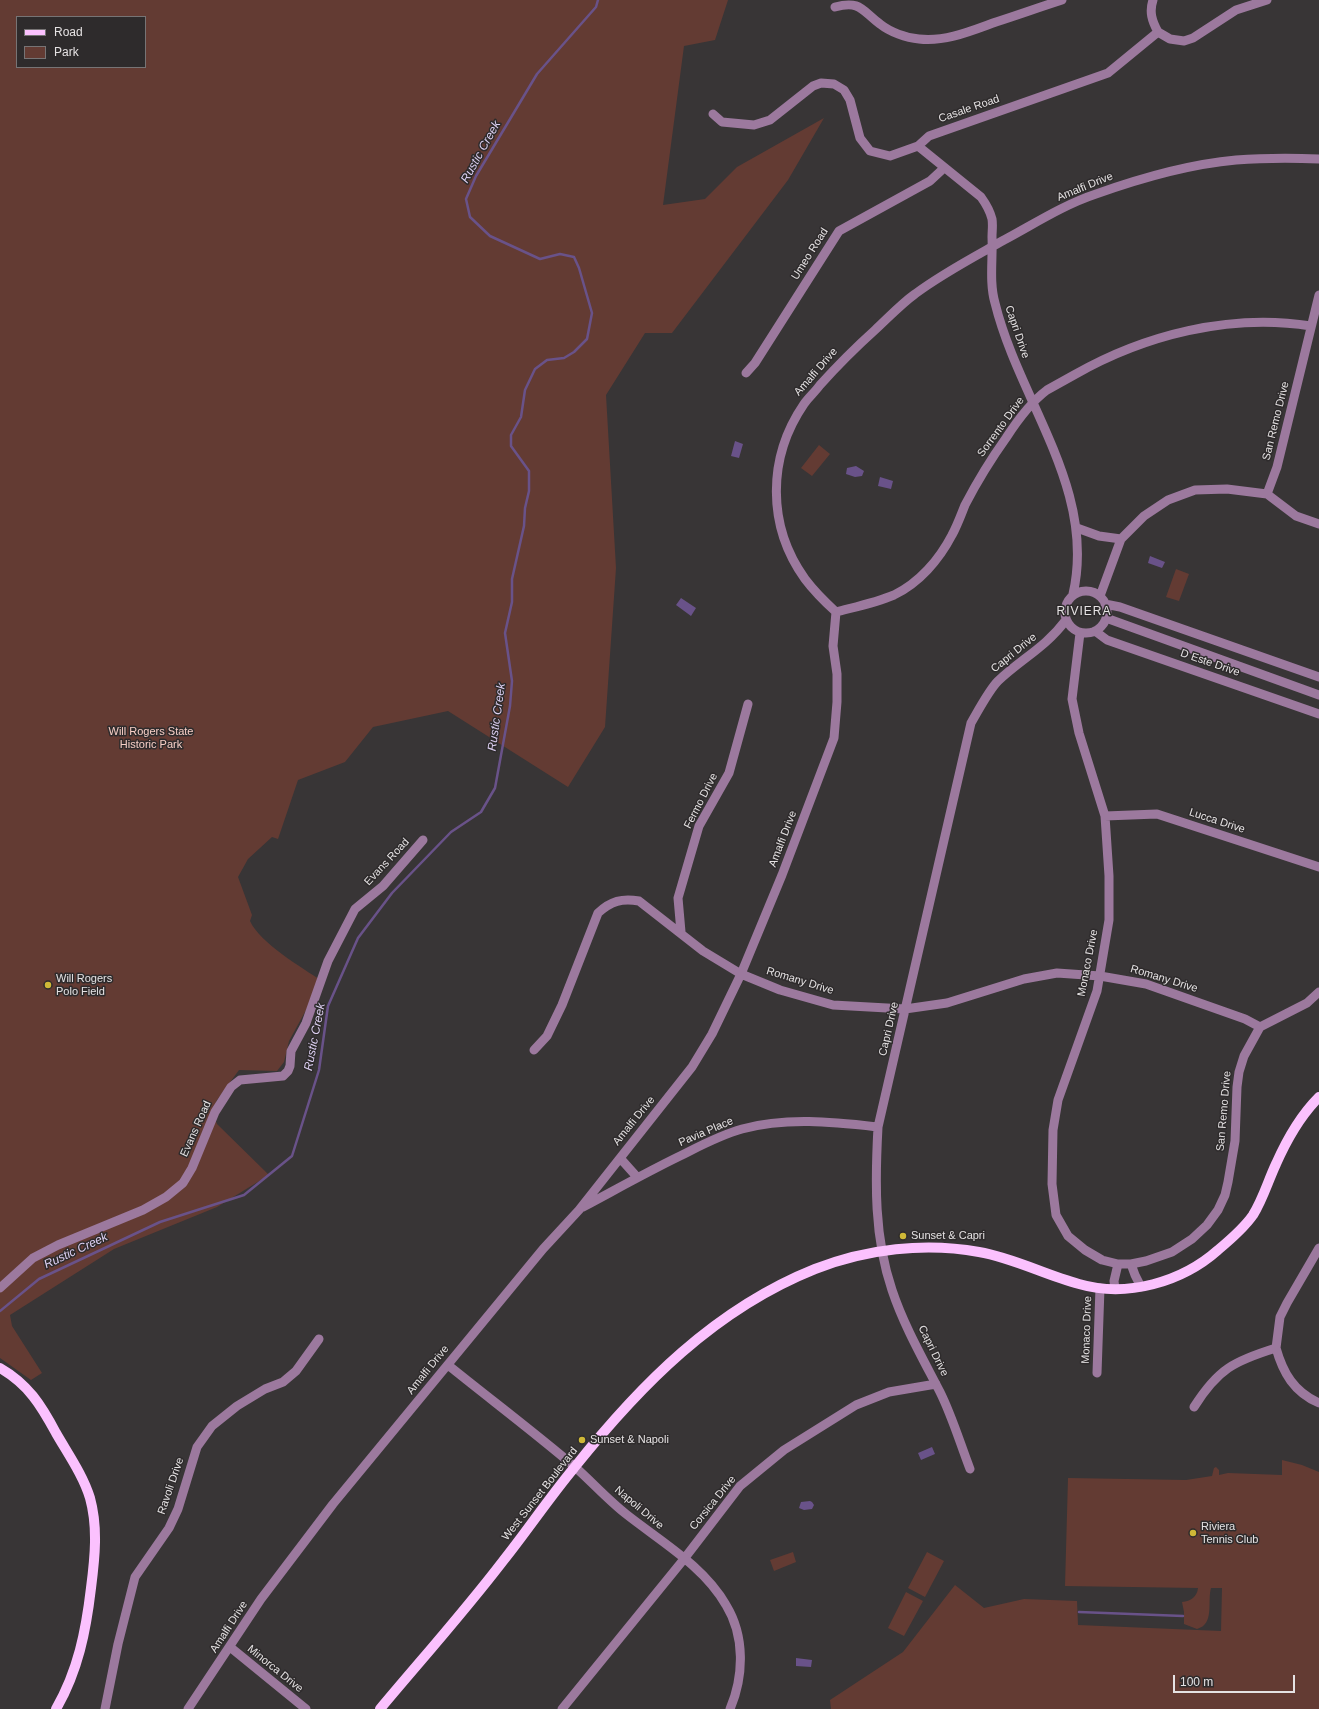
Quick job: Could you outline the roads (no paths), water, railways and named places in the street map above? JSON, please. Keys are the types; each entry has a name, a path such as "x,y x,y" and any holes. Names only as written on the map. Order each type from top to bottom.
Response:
{"main road":[{"name":"West Sunset Boulevard","path":"380,1709 502,1563 574,1467 635,1397 663,1368 716,1324 753,1299 790,1280 841,1260 883,1251 925,1248 976,1251 1017,1261 1081,1285 1100,1288 1114,1289 1162,1282 1199,1265 1218,1251 1252,1216 1262,1198 1275,1165 1291,1133 1307,1109 1319,1097"},
{"path":"0,1368 21,1382 37,1401 77,1469 89,1496 93,1513 95,1550 88,1617 83,1641 75,1667 66,1692 56,1709"}],"street":[{"path":"835,7 844,2 852,1 861,5 880,24 902,36 919,40 957,36 1062,0"},
{"path":"1153,0 1151,14 1158,32 1170,39 1184,41 1193,38 1236,10 1267,0"},
{"name":"Casale Road","path":"713,114 722,122 754,125 770,120 813,86 821,83 834,84 844,90 850,100 860,138 870,151 890,156 918,146 929,136 1108,73 1158,32"},
{"name":"Capri Drive","path":"918,146 981,197 988,208 992,220 991,274 994,303 1013,358 1067,482 1077,528 1077,579 1073,594"},
{"name":"Amalfi Drive","path":"188,1709 261,1599 333,1504 543,1249 579,1210 692,1067 712,1034 741,974 782,874 834,738 837,702 837,674 833,646 836,612 820,597 804,578 788,548 777,513 775,492 780,453 787,435 804,404 844,357 914,294 957,266 1060,209 1094,194 1127,183 1234,160 1276,158 1319,159"},
{"name":"Umeo Road","path":"746,373 755,363 839,231 930,181 944,168"},
{"name":"San Remo Drive","path":"1268,494 1277,467 1319,294"},
{"name":"Sorrento Drive","path":"836,612 865,605 894,594 913,582 928,569 942,553 980,477 1006,437 1033,403 1048,390 1102,360 1167,336 1214,326 1247,323 1285,322 1311,326"},
{"path":"1100,596 1121,539 1144,516 1168,500 1195,490 1227,488 1268,494 1296,516 1319,524"},
{"path":"1077,528 1099,536 1121,539"},
{"path":"1087,590 1100,596 1106,604 1107,611 1104,623 1095,631 1080,633 1069,626 1066,620 1065,606 1068,599 1073,594 1087,590"},
{"name":"D Este Drive","path":"1106,604 1120,607 1319,677"},
{"name":"D Este Drive","path":"1106,618 1319,695"},
{"name":"Capri Drive","path":"970,1469 941,1393 907,1327 892,1290 883,1251 876,1202 875,1179 878,1127 971,722 997,682 1040,648 1057,632 1066,620"},
{"name":"D Este Drive","path":"1095,631 1107,640 1319,714"},
{"name":"Monaco Drive","path":"1080,633 1072,699 1079,733 1105,816 1109,876 1109,920 1097,991 1058,1100 1053,1137 1052,1184 1056,1215 1068,1236 1085,1250 1102,1260 1118,1264 1131,1264"},
{"name":"Fermo Drive","path":"681,932 678,898 699,826 729,773 748,704"},
{"name":"Lucca Drive","path":"1105,816 1157,814 1319,867"},
{"name":"Evans Road","path":"0,1288 33,1258 58,1245 143,1210 166,1197 183,1183 192,1168 215,1112 231,1087 240,1080 283,1076 288,1071 290,1066 291,1051 306,1023 328,961 355,909 383,886 423,840"},
{"name":"Romany Drive","path":"534,1050 547,1036 562,1005 598,913 607,905 618,900 639,901 681,932 703,951 741,974 780,990 833,1005 905,1009 947,1003 1024,979 1057,973 1100,976 1146,984 1245,1019 1260,1027"},
{"path":"1260,1027 1307,1003 1319,992"},
{"name":"San Remo Drive","path":"1131,1264 1146,1261 1172,1252 1192,1239 1207,1225 1218,1210 1225,1195 1235,1141 1239,1072 1244,1056 1260,1027"},
{"name":"Pavia Place","path":"579,1210 637,1177 717,1137 742,1129 774,1123 801,1121 831,1122 878,1127"},
{"path":"620,1158 637,1177"},
{"path":"1319,1248 1280,1317 1276,1348 1280,1364 1288,1380 1299,1391 1319,1403"},
{"path":"1114,1289 1118,1264"},
{"path":"1131,1264 1141,1286"},
{"name":"Monaco Drive","path":"1097,1373 1100,1288"},
{"name":"Ravoli Drive","path":"106,1709 118,1644 135,1577 169,1528 178,1509 197,1447 212,1426 237,1406 265,1390 283,1382 296,1371 318,1339"},
{"path":"1194,1407 1213,1379 1224,1370 1238,1361 1276,1348"},
{"name":"Napoli Drive","path":"448,1365 574,1467 624,1513 684,1559 712,1584 726,1604 735,1622 739,1642 740,1662 736,1694 730,1709"},
{"name":"Corsica Drive","path":"562,1709 684,1559 740,1486 784,1450 856,1405 889,1392 936,1384"},
{"name":"Minorca Drive","path":"230,1647 306,1709"}],"waterway":[{"name":"Rustic Creek","path":"0,1311 39,1279 160,1222 244,1195 292,1156 319,1070 328,1006 358,938 392,893 451,832 481,812 495,788 510,706 512,681 505,633 512,602 512,579 524,526 525,508 529,491 529,471 511,446 511,435 521,417 525,390 535,369 547,360 564,358 574,352 587,339 592,313 579,268 574,257 560,254 540,259 490,236 470,217 466,199 476,176 537,74 596,7 598,0"},
{"path":"1079,1612 1183,1616"}],"place":[{"name":"Will Rogers Polo Field","path":"48,985"},
{"name":"Sunset & Capri","path":"903,1236"},
{"name":"Sunset & Napoli","path":"582,1440"},
{"name":"Riviera Tennis Club","path":"1193,1533"}],"district":[{"name":"RIVIERA","path":"1084,612"}],"park label":[{"name":"Will Rogers State Historic Park","path":"151,738"}]}
